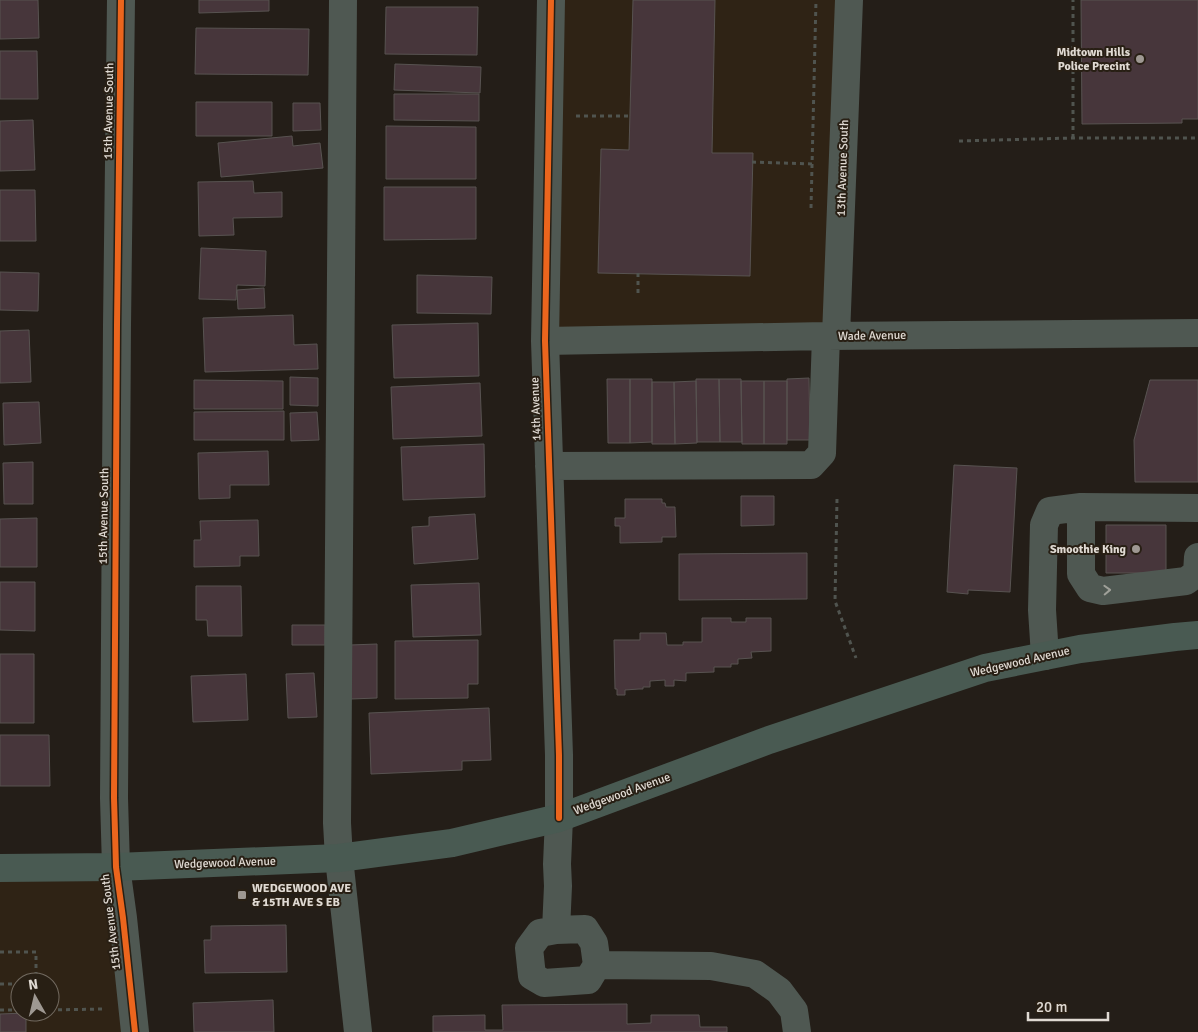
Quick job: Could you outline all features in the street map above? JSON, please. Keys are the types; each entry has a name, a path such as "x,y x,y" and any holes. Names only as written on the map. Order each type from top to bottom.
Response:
{"main road":[{"name":"Wedgewood Avenue","path":"0,868 116,867 339,858 452,843 559,818 769,740 984,668 1080,648 1175,636 1198,635"}],"street":[{"name":"15th Avenue South","path":"121,0 114,593 114,798 116,867 135,1032"},
{"path":"342,0 337,802 339,858 358,1032"},
{"name":"14th Avenue","path":"551,0 545,341 559,755 556,930"},
{"name":"13th Avenue South","path":"550,466 811,465 822,453 831,336 849,0"},
{"name":"Wade Avenue","path":"545,341 1198,333"},
{"path":"1044,656 1042,610 1044,525 1050,511 1081,507 1198,508"},
{"path":"1081,507 1081,574 1090,588 1103,591 1186,581 1198,565"},
{"path":"585,929 594,943 597,965 588,980 544,983 532,976 529,948 540,933 556,930 585,929"},
{"path":"597,965 711,966 755,974 779,991 794,1011 797,1032"}],"path":[{"path":"811,211 816,0"},
{"path":"1073,0 1073,138"},
{"path":"575,116 630,116"},
{"path":"959,141 1073,138 1198,138"},
{"path":"752,162 812,164"},
{"path":"638,274 638,297"},
{"path":"837,499 836,600 856,658"},
{"path":"0,952 36,952 36,972"},
{"path":"60,1010 103,1009"}],"shaded area":[{"path":"551,0 849,0 836,336 545,341"},
{"path":"116,867 136,1032 0,1032 0,868"}],"building":[{"path":"0,0 38,0 39,38 0,39"},
{"path":"199,0 269,0 269,11 199,13"},
{"path":"633,0 715,0 712,153 753,153 750,276 598,273 601,149 629,150"},
{"name":"Midtown Hills Police Precint","path":"1081,0 1198,0 1198,119 1182,119 1182,123 1082,124"},
{"path":"386,7 478,7 477,55 385,54"},
{"path":"196,28 309,29 308,75 195,74"},
{"path":"0,51 37,51 38,99 0,99"},
{"path":"395,64 481,67 480,93 394,90"},
{"path":"394,94 479,94 479,121 394,120"},
{"path":"196,102 272,102 272,136 196,136"},
{"path":"293,103 320,103 321,130 293,131"},
{"path":"33,120 35,170 0,171 0,121"},
{"path":"386,126 476,127 476,179 386,179"},
{"path":"292,136 293,146 320,143 323,168 221,177 218,143"},
{"path":"253,181 254,193 282,192 282,217 233,218 234,235 199,236 198,182"},
{"path":"384,187 476,187 476,239 384,240"},
{"path":"0,190 35,190 36,241 0,241"},
{"path":"201,248 266,251 265,286 237,285 236,300 199,299"},
{"path":"0,272 39,273 38,311 0,310"},
{"path":"417,275 492,277 491,314 417,313"},
{"path":"264,288 265,308 238,309 237,290"},
{"path":"293,315 294,345 317,344 318,369 205,372 203,318"},
{"path":"478,323 479,376 394,378 392,325"},
{"path":"29,330 31,382 0,383 0,331"},
{"path":"290,377 318,378 318,406 290,405"},
{"path":"809,378 810,440 787,440 787,379"},
{"path":"607,379 630,379 630,443 608,443"},
{"path":"630,379 652,379 652,442 630,443"},
{"path":"696,379 719,379 720,442 697,442"},
{"path":"719,379 741,379 742,442 720,442"},
{"path":"194,380 283,381 283,409 194,409"},
{"path":"1150,380 1198,380 1198,482 1135,482 1134,440"},
{"path":"696,381 697,443 675,444 674,382"},
{"path":"741,381 764,381 764,444 742,444"},
{"path":"764,381 787,381 787,444 764,444"},
{"path":"652,382 674,382 675,444 652,444"},
{"path":"480,383 482,436 393,439 391,387"},
{"path":"39,402 41,443 4,445 3,403"},
{"path":"284,411 284,440 194,440 194,412"},
{"path":"317,412 319,440 291,441 290,413"},
{"path":"484,444 485,497 403,500 401,447"},
{"path":"268,451 269,485 230,485 230,498 199,499 198,453"},
{"path":"33,462 33,504 4,504 3,463"},
{"path":"954,465 1017,468 1010,592 968,590 968,594 947,592"},
{"path":"741,496 774,496 774,525 741,526"},
{"path":"625,499 662,499 662,503 665,503 666,507 675,507 676,537 662,537 662,542 620,543 620,526 615,526 615,518 625,518"},
{"path":"475,514 478,559 414,564 412,527 429,526 429,517"},
{"path":"37,518 37,567 0,567 0,519"},
{"path":"258,520 259,556 240,556 240,566 194,567 194,540 201,540 200,521"},
{"name":"Smoothie King","path":"1106,525 1166,525 1166,573 1106,573"},
{"path":"807,553 807,599 679,600 679,554"},
{"path":"0,582 35,582 35,631 0,630"},
{"path":"479,583 481,635 413,637 411,585"},
{"path":"196,586 241,586 242,636 208,636 207,620 196,620"},
{"path":"702,618 731,618 731,622 746,622 746,618 771,618 771,651 751,652 752,658 738,659 738,664 731,664 731,667 714,667 714,672 686,673 686,681 674,680 674,686 665,686 665,680 650,681 650,687 625,690 625,695 617,695 617,689 615,689 614,640 640,640 640,633 666,633 667,645 683,645 683,642 702,642"},
{"path":"292,625 325,625 325,645 292,645"},
{"path":"478,640 478,684 468,684 468,698 395,699 395,641"},
{"path":"377,644 377,698 351,699 350,645"},
{"path":"0,654 34,654 34,723 0,723"},
{"path":"314,673 317,717 288,718 286,674"},
{"path":"246,674 248,720 193,722 191,676"},
{"path":"489,708 491,760 462,761 462,770 371,774 369,713"},
{"path":"0,735 49,735 50,786 0,786"},
{"path":"286,925 287,972 205,973 204,940 211,940 211,926"},
{"path":"273,1000 274,1032 194,1032 193,1003"},
{"path":"627,1004 627,1024 651,1023 651,1015 699,1015 700,1027 727,1027 727,1032 433,1032 433,1016 485,1015 485,1030 503,1030 502,1005"},
{"path":"0,1014 10,1014 10,1022 26,1022 26,1032 0,1032"}],"cycle path":[{"path":"121,0 114,798 116,867 135,1032"},
{"path":"551,0 545,341 559,755 559,818"}],"place":[{"name":"Midtown Hills Police Precint","path":"1140,59"},
{"name":"Smoothie King","path":"1136,549"},
{"name":"WEDGEWOOD AVE & 15TH AVE S EB","path":"242,895"}]}
